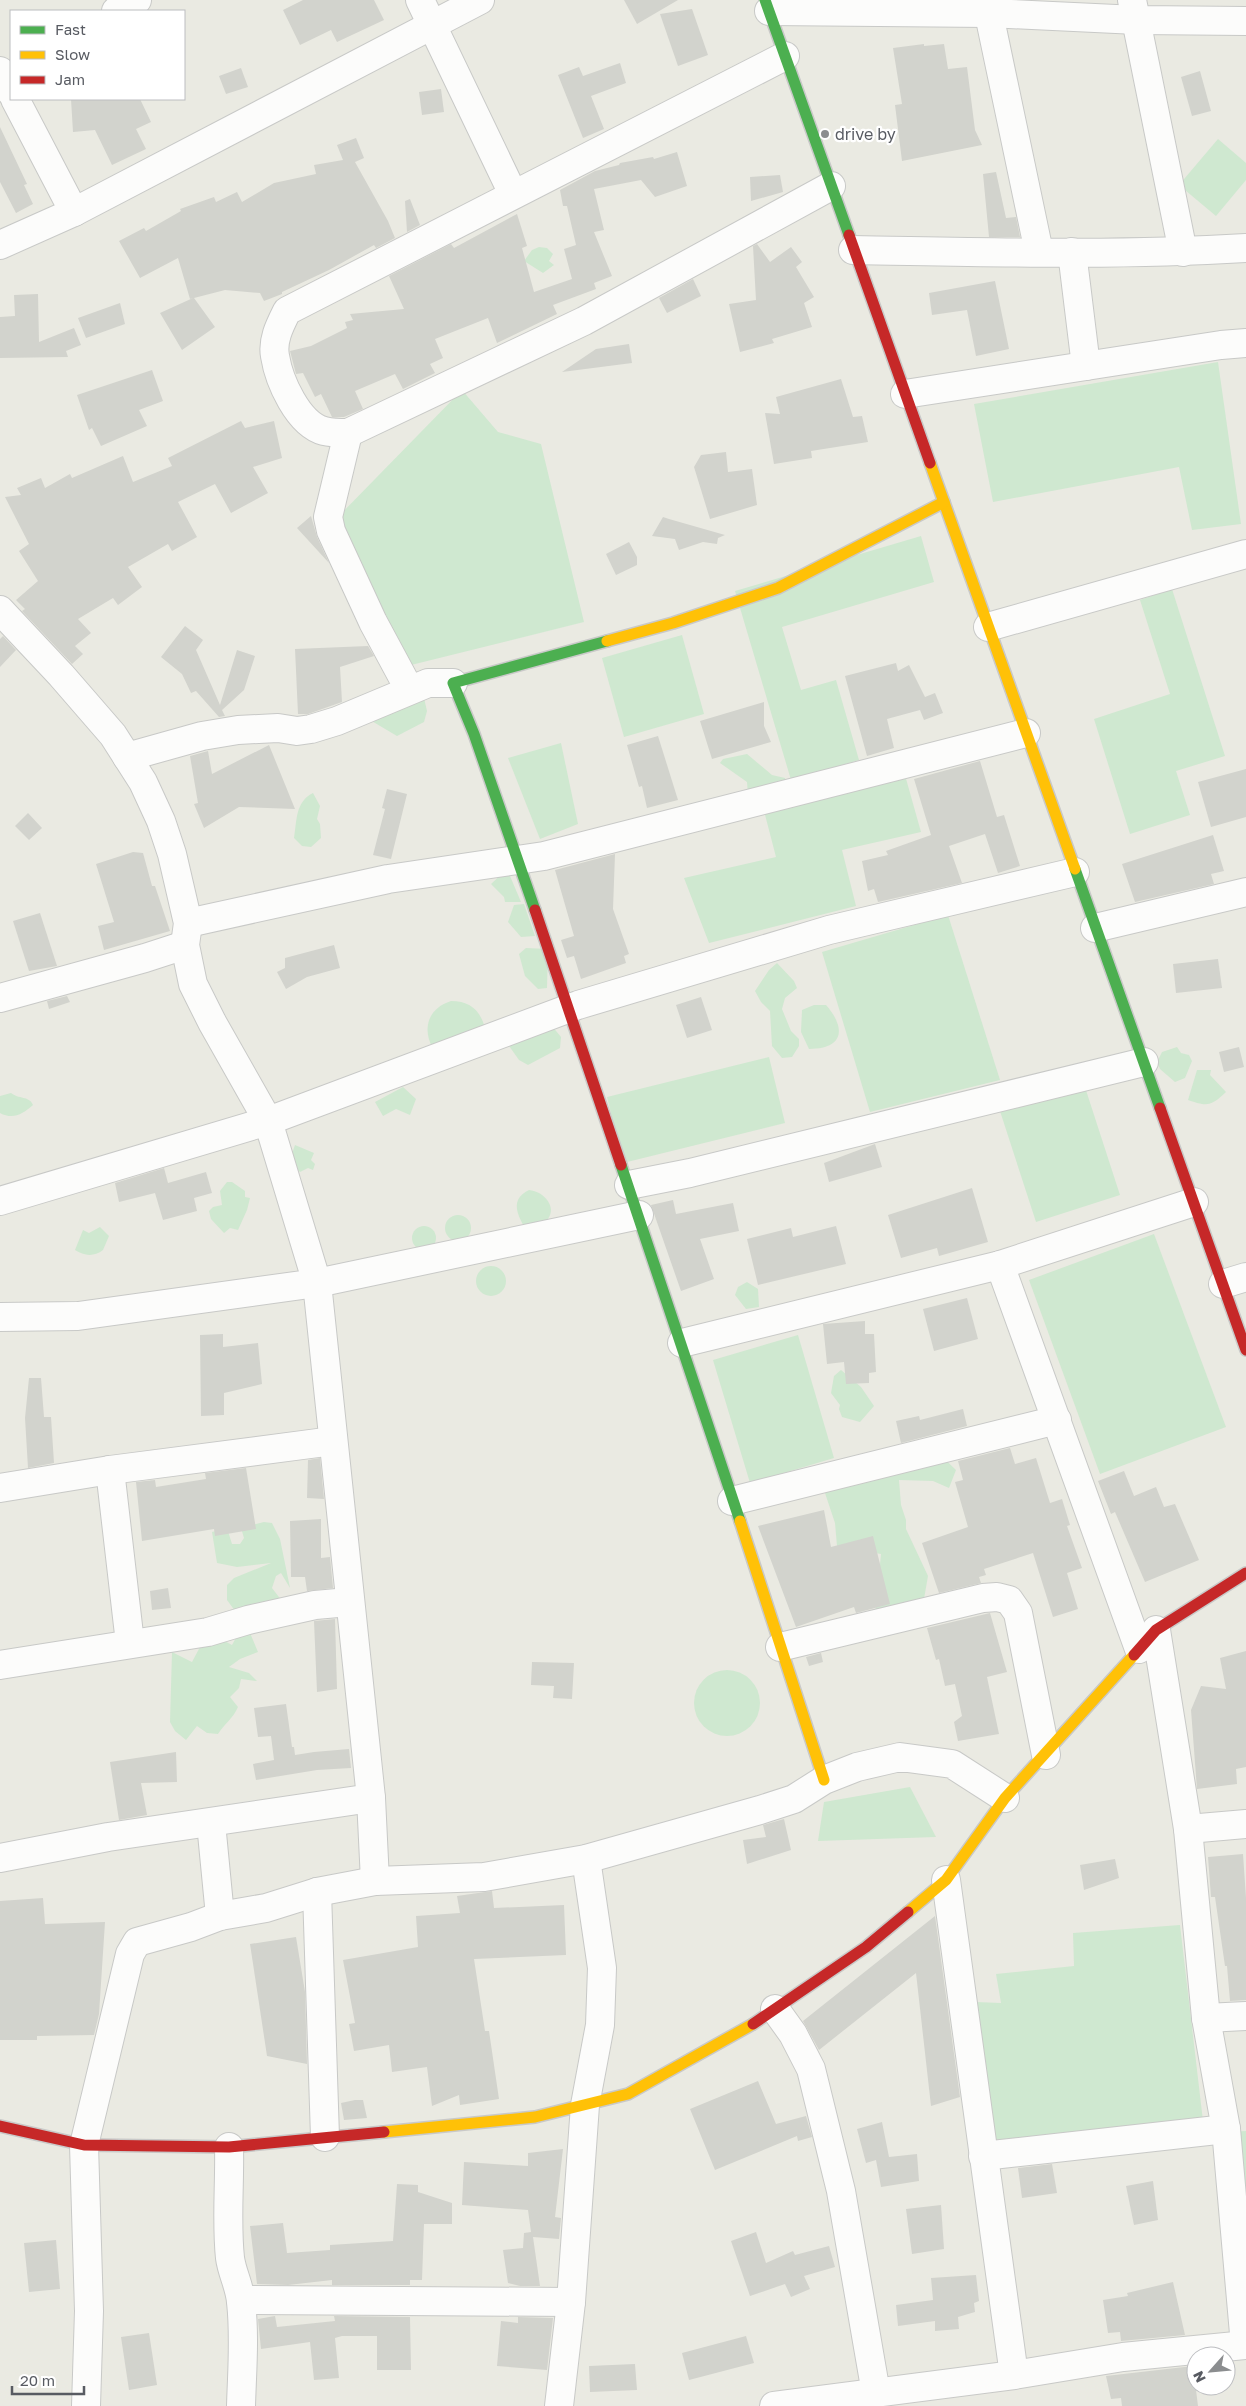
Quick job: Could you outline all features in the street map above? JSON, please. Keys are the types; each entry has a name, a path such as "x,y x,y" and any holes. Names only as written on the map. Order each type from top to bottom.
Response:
{"street":[{"path":"118,10 136,0"},
{"path":"420,0 513,194"},
{"path":"0,244 74,212 434,26 480,0"},
{"path":"1246,21 1135,10 767,6 1194,1202 1234,1281 1246,1350"},
{"path":"987,7 1038,252"},
{"path":"1135,10 1184,252"},
{"path":"784,56 287,311 276,332 274,355 287,392 300,415 323,431 348,433 584,321 831,186"},
{"path":"16,100 74,212"},
{"path":"854,250 1184,252 1246,248"},
{"path":"1072,252 1086,366"},
{"path":"905,394 1221,345 1246,343"},
{"path":"348,433 328,518 331,532 373,622 410,689"},
{"path":"127,757 202,736 238,730 278,728 297,731 311,730 428,683 453,684 673,623 778,588 944,502"},
{"path":"988,627 1246,554"},
{"path":"0,610 61,675 113,735 143,782 161,821 172,854 193,984 212,1022 268,1121 317,1283 371,1798 375,1881"},
{"path":"453,684 474,734 519,860 639,1214 824,1780"},
{"path":"0,998 144,958 186,934 388,879 554,853 1026,733"},
{"path":"0,1201 268,1121 568,1008 829,930 1076,872"},
{"path":"1095,928 1246,892"},
{"path":"629,1185 690,1173 1144,1062"},
{"path":"682,1343 1000,1265 1194,1202"},
{"path":"0,1317 78,1316 317,1283 639,1214"},
{"path":"774,2406 862,2398 1123,2357 1246,2345 1226,2129 1206,2018 1188,1829 1147,1639 1057,1420 1000,1265"},
{"path":"732,1501 1057,1420"},
{"path":"0,1488 110,1470 333,1442"},
{"path":"110,1470 130,1643"},
{"path":"0,2126 84,2145 229,2147 325,2136 535,2117 628,2094 756,2022 866,1947 946,1880 1005,1798 1046,1755 1147,1639 1246,1573"},
{"path":"780,1647 983,1598 997,1596 1009,1600 1018,1613 1046,1755"},
{"path":"0,1665 208,1632 248,1620 315,1605 349,1602"},
{"path":"86,2406 89,2311 84,2145 130,1954 138,1942 191,1927 220,1916 266,1908 317,1892 375,1881 484,1877 586,1859 794,1799 824,1780 856,1767 900,1757 952,1764 1005,1798"},
{"path":"0,1858 108,1837 371,1798"},
{"path":"211,1822 220,1916"},
{"path":"1188,1829 1246,1824"},
{"path":"559,2406 571,2302 585,2105 600,2025 602,1968 586,1859"},
{"path":"946,1880 1014,2375"},
{"path":"317,1892 325,2136"},
{"path":"775,2009 793,2034 811,2069 841,2191 862,2398"},
{"path":"1206,2018 1246,2016"},
{"path":"983,2156 1226,2129"},
{"path":"229,2147 230,2185 228,2222 230,2259 241,2300 244,2342 241,2406"},
{"path":"241,2300 571,2302"}],"green space":[{"path":"1218,139 1246,163 1246,180 1216,216 1179,185"},
{"path":"539,247 547,248 553,254 549,261 554,265 543,273 524,261 532,250"},
{"path":"1218,362 1241,524 1192,530 1179,467 993,502 974,404"},
{"path":"462,390 498,432 541,444 584,622 403,667 332,523"},
{"path":"921,536 934,582 782,627 801,690 836,680 859,760 791,780 735,591"},
{"path":"1172,589 1225,756 1176,771 1190,815 1130,834 1094,719 1170,694 1140,600"},
{"path":"682,635 704,714 624,737 602,658"},
{"path":"424,698 427,711 424,722 397,736 370,720"},
{"path":"561,743 578,824 540,839 508,758"},
{"path":"747,754 772,775 785,778 789,797 903,768 921,832 842,850 856,906 709,943 684,878 776,857 763,807 748,795 747,782 720,763 723,759"},
{"path":"313,793 320,806 317,819 320,824 321,838 311,847 302,846 294,838 298,812 303,801"},
{"path":"507,869 521,902 505,902 504,897 491,884"},
{"path":"524,904 535,936 521,937 508,922 514,905"},
{"path":"948,915 1000,1080 870,1112 822,952"},
{"path":"526,948 548,949 547,988 538,989 525,976 519,954"},
{"path":"777,963 794,981 797,988 785,998 782,1009 791,1031 799,1039 799,1046 792,1057 782,1058 772,1046 770,1011 761,1002 755,991 769,970"},
{"path":"451,1001 458,1001 473,1008 480,1016 485,1028 432,1047 428,1032 430,1019 437,1008"},
{"path":"814,1005 826,1005 833,1014 839,1029 838,1036 829,1046 809,1049 801,1032 802,1010"},
{"path":"552,1026 561,1037 560,1048 528,1065 519,1060 507,1043"},
{"path":"1177,1047 1181,1053 1189,1055 1192,1061 1185,1078 1175,1082 1160,1069 1157,1062 1162,1052"},
{"path":"769,1057 785,1123 623,1163 607,1097"},
{"path":"1197,1070 1211,1070 1210,1075 1226,1092 1213,1103 1200,1104 1188,1100"},
{"path":"1083,1081 1120,1195 1036,1222 999,1108"},
{"path":"403,1087 416,1099 410,1115 396,1109 383,1116 375,1102"},
{"path":"11,1093 29,1100 33,1105 14,1116 0,1113 0,1096"},
{"path":"295,1145 314,1153 311,1160 315,1164 313,1170 308,1168 300,1172 294,1166 292,1156"},
{"path":"227,1182 232,1182 245,1191 245,1197 250,1198 238,1230 230,1228 224,1233 211,1219 209,1211 213,1207 222,1205 220,1191"},
{"path":"529,1190 545,1197 551,1212 545,1222 525,1228 518,1212 517,1202"},
{"path":"458,1215 467,1219 471,1228 467,1237 458,1241 449,1237 445,1228 449,1219"},
{"path":"424,1226 433,1229 436,1238 433,1247 424,1250 415,1247 412,1238 415,1229"},
{"path":"100,1227 109,1236 103,1250 89,1255 75,1250 83,1230 89,1233"},
{"path":"1154,1234 1226,1427 1100,1474 1029,1280"},
{"path":"491,1266 502,1270 506,1281 502,1292 491,1296 480,1292 476,1281 480,1270"},
{"path":"747,1282 758,1289 759,1307 746,1309 735,1295 738,1287"},
{"path":"798,1335 834,1458 750,1483 713,1360"},
{"path":"841,1370 861,1387 874,1406 860,1422 842,1417 839,1409 840,1405 831,1393 834,1376"},
{"path":"932,1447 956,1470 949,1488 933,1481 899,1480 901,1505 906,1520 906,1529 928,1576 924,1599 875,1615 881,1554 837,1546 835,1523 825,1493 840,1484"},
{"path":"264,1522 272,1523 280,1539 290,1588 281,1573 276,1576 272,1588 282,1601 238,1615 227,1600 227,1585 234,1578 271,1563 237,1567 217,1563 212,1532 227,1528 232,1544 240,1544 244,1538 241,1528"},
{"path":"245,1621 258,1652 240,1659 229,1667 249,1673 257,1681 241,1679 239,1688 230,1697 238,1707 218,1734 207,1733 197,1726 186,1740 175,1731 170,1722 172,1652 192,1662 208,1632 232,1645"},
{"path":"727,1670 739,1673 750,1680 757,1691 760,1703 757,1715 750,1726 739,1733 727,1736 715,1733 704,1726 697,1715 694,1703 697,1691 704,1680 715,1673"},
{"path":"910,1787 936,1837 818,1841 824,1802"},
{"path":"1180,1925 1203,2121 994,2140 976,2002 1001,2003 996,1974 1074,1966 1073,1933"},
{"path":"1246,2131 1246,2275 1229,2132"}],"building":[{"path":"303,0 374,0 384,20 337,42 331,30 300,45 283,10"},
{"path":"624,0 678,0 637,24"},
{"path":"692,9 708,55 678,66 660,14"},
{"path":"924,44 924,46 944,44 948,69 967,67 975,130 982,145 902,161 895,105 902,104 893,48"},
{"path":"620,63 626,83 591,96 604,129 583,138 558,75 579,67 583,76"},
{"path":"241,68 248,87 226,94 219,76"},
{"path":"1200,71 1211,111 1192,116 1181,77"},
{"path":"441,89 444,112 422,115 419,92"},
{"path":"71,100 140,100 151,122 136,129 146,149 112,165 95,130 73,132"},
{"path":"0,127 27,184 24,185 33,204 16,213 0,182"},
{"path":"356,138 364,158 355,162 388,221 395,238 376,248 374,245 329,270 282,292 282,294 264,301 260,293 225,290 194,298 215,327 182,350 160,313 193,298 190,299 178,258 140,278 119,241 144,228 146,231 181,211 180,209 214,197 216,202 237,192 242,202 274,183 316,174 314,165 343,160 337,145"},
{"path":"677,152 687,186 655,197 641,180 594,189 604,230 594,232 612,276 594,283 596,289 553,305 557,314 497,343 488,318 435,339 443,358 430,364 435,373 403,389 395,374 355,391 363,409 344,417 332,417 321,394 315,397 303,373 296,374 290,351 311,346 347,328 345,322 353,320 350,314 404,309 389,276 451,244 454,248 517,214 527,246 522,248 534,292 572,279 564,249 576,245 567,206 563,206 560,190 595,171 619,165 620,163 653,157 654,159"},
{"path":"996,172 1006,218 1016,217 1020,237 989,237 983,174"},
{"path":"780,175 783,192 751,201 750,177"},
{"path":"410,199 420,225 407,232 405,201"},
{"path":"757,244 770,262 791,247 802,262 796,267 814,297 804,303 812,327 772,339 774,343 740,352 729,304 756,300 753,246"},
{"path":"693,279 701,296 667,313 659,298"},
{"path":"995,281 1009,349 976,356 967,310 932,315 929,293"},
{"path":"38,294 39,342 74,328 81,345 66,351 68,357 0,358 0,317 15,316 14,295"},
{"path":"120,303 125,324 86,338 78,318"},
{"path":"629,344 632,363 562,372 596,349"},
{"path":"152,370 163,401 139,410 147,426 101,446 92,428 89,430 77,395"},
{"path":"841,379 853,417 862,416 868,442 811,451 812,458 774,464 765,413 780,414 776,397"},
{"path":"241,421 245,428 274,421 282,458 253,467 268,493 231,513 215,484 178,502 197,537 172,551 168,544 128,567 142,587 118,605 113,598 78,619 91,633 75,646 83,654 72,664 22,611 25,609 16,600 38,581 19,551 29,544 5,497 21,495 17,488 41,478 45,488 70,474 72,478 123,456 133,482 172,466 168,458"},
{"path":"726,452 728,472 752,469 757,505 710,519 694,467 701,455"},
{"path":"311,516 317,537 329,563 297,528"},
{"path":"663,517 725,535 718,538 717,544 703,542 679,550 675,539 652,536"},
{"path":"629,542 637,557 637,565 616,575 606,554"},
{"path":"185,626 203,640 196,650 220,705 237,650 255,656 244,690 222,710 225,716 219,717 196,691 191,693 182,674 161,657"},
{"path":"3,636 16,650 0,667 0,639"},
{"path":"368,646 374,656 340,667 342,702 308,714 298,714 295,649"},
{"path":"896,663 898,671 909,665 925,697 935,693 943,713 924,720 920,710 887,719 894,748 867,756 845,676"},
{"path":"764,702 764,726 771,742 712,759 700,721"},
{"path":"658,736 678,800 647,808 642,786 639,787 627,745"},
{"path":"269,745 295,809 239,807 204,828 194,804 198,803 190,756 208,751 212,774"},
{"path":"980,761 997,817 1004,815 1020,866 998,873 985,834 949,846 962,883 878,902 874,889 868,891 862,861 888,855 886,851 931,835 914,779"},
{"path":"1246,769 1246,817 1211,827 1198,782"},
{"path":"387,789 407,794 391,859 373,855 385,809 382,808"},
{"path":"28,813 42,828 29,840 15,826"},
{"path":"1213,835 1224,871 1211,874 1214,884 1135,902 1122,864"},
{"path":"133,852 143,853 152,886 155,886 170,931 104,950 98,926 114,922 96,864"},
{"path":"615,854 613,909 629,954 624,956 626,963 581,979 574,956 567,958 561,940 574,936 555,870"},
{"path":"40,913 57,966 29,971 13,921"},
{"path":"334,945 340,968 307,977 286,989 277,972 285,968 285,958"},
{"path":"1218,959 1222,988 1176,993 1173,964"},
{"path":"67,996 70,1002 49,1009 47,1001"},
{"path":"701,997 712,1030 687,1038 676,1005"},
{"path":"1239,1047 1244,1067 1224,1072 1219,1052"},
{"path":"875,1144 882,1167 829,1182 824,1163"},
{"path":"164,1168 168,1183 206,1172 212,1193 194,1198 197,1211 163,1220 155,1193 119,1202 115,1183"},
{"path":"972,1188 988,1242 939,1256 937,1248 901,1258 888,1215"},
{"path":"673,1200 676,1214 733,1203 739,1231 700,1239 714,1279 681,1291 651,1205"},
{"path":"836,1226 846,1264 758,1285 747,1239 791,1228 793,1237"},
{"path":"967,1298 978,1339 934,1351 923,1309"},
{"path":"865,1321 865,1334 874,1334 876,1372 869,1373 869,1383 846,1384 844,1362 827,1364 823,1324"},
{"path":"223,1334 223,1347 258,1343 262,1384 224,1393 224,1415 201,1416 200,1335"},
{"path":"29,1378 41,1378 44,1417 51,1417 54,1463 28,1468 25,1418"},
{"path":"963,1409 967,1426 901,1443 896,1421 919,1416 920,1420"},
{"path":"1010,1448 1015,1464 1036,1458 1050,1503 1062,1499 1070,1525 1067,1526 1082,1568 1067,1573 1078,1609 1053,1617 1033,1553 984,1569 986,1575 979,1577 981,1583 939,1593 922,1543 968,1527 955,1482 963,1480 958,1461"},
{"path":"320,1458 324,1499 307,1498 308,1460"},
{"path":"246,1468 256,1529 215,1536 214,1529 142,1541 136,1482 155,1480 156,1487 206,1479 205,1473"},
{"path":"1124,1471 1134,1496 1156,1487 1164,1507 1175,1504 1199,1560 1145,1582 1115,1512 1111,1514 1098,1481"},
{"path":"824,1510 831,1547 873,1536 890,1604 856,1613 854,1607 796,1627 758,1526"},
{"path":"321,1519 321,1558 330,1557 333,1588 307,1591 305,1577 291,1577 290,1521"},
{"path":"168,1588 171,1608 152,1610 150,1591"},
{"path":"990,1613 1007,1672 987,1677 999,1734 958,1741 954,1722 962,1716 955,1684 945,1686 939,1659 936,1660 927,1628"},
{"path":"335,1619 337,1689 317,1692 314,1621"},
{"path":"1246,1651 1246,1767 1236,1769 1237,1784 1197,1789 1191,1710 1201,1686 1226,1689 1220,1658"},
{"path":"821,1653 823,1662 809,1666 806,1657"},
{"path":"532,1662 574,1663 572,1699 553,1698 554,1686 531,1685"},
{"path":"286,1704 292,1747 294,1747 295,1755 349,1749 351,1768 317,1770 256,1780 253,1764 274,1760 271,1736 258,1737 254,1708"},
{"path":"176,1752 177,1782 141,1783 147,1815 119,1820 110,1762"},
{"path":"784,1819 791,1850 747,1864 743,1840 766,1837 763,1825"},
{"path":"1243,1854 1246,1898 1246,2000 1230,2001 1227,1966 1225,1966 1215,1897 1211,1897 1208,1857"},
{"path":"1115,1859 1119,1878 1084,1890 1080,1865"},
{"path":"492,1891 494,1908 564,1905 566,1955 474,1959 485,2031 489,2031 499,2099 460,2105 459,2095 432,2106 427,2067 392,2072 389,2045 354,2051 349,2024 355,2023 343,1960 418,1947 416,1916 460,1913 457,1896"},
{"path":"43,1898 45,1924 105,1922 99,2014 94,2035 37,2036 37,2040 0,2040 0,1901"},
{"path":"935,1916 960,2097 931,2106 916,1973 819,2050 803,2021"},
{"path":"296,1937 305,1992 307,2064 267,2056 250,1944"},
{"path":"758,2081 776,2124 806,2116 812,2137 798,2141 797,2136 715,2170 690,2109"},
{"path":"363,2100 367,2118 344,2120 341,2103"},
{"path":"882,2122 889,2157 917,2154 919,2181 881,2187 876,2160 866,2163 857,2129"},
{"path":"563,2149 555,2217 561,2218 559,2239 533,2237 540,2286 520,2286 508,2283 503,2250 523,2248 524,2233 531,2232 528,2210 462,2205 464,2162 528,2166 528,2153"},
{"path":"1052,2164 1057,2193 1022,2198 1018,2168"},
{"path":"1153,2181 1158,2220 1134,2225 1126,2186"},
{"path":"397,2184 418,2185 418,2192 452,2203 452,2224 424,2224 422,2280 410,2280 410,2285 332,2285 332,2280 288,2285 257,2284 250,2226 283,2223 287,2253 330,2250 330,2245 393,2241"},
{"path":"941,2205 944,2249 912,2254 906,2209"},
{"path":"756,2232 766,2263 793,2251 795,2255 829,2246 835,2267 804,2276 810,2289 791,2297 785,2284 750,2296 731,2241"},
{"path":"56,2240 60,2289 29,2292 24,2243"},
{"path":"976,2275 979,2301 974,2303 975,2312 958,2317 959,2329 935,2331 935,2321 898,2326 896,2305 933,2300 931,2278"},
{"path":"1173,2282 1185,2335 1121,2341 1120,2332 1108,2333 1103,2300 1128,2296 1127,2293"},
{"path":"275,2316 277,2327 335,2321 334,2316 410,2317 411,2370 377,2370 377,2336 342,2336 335,2338 339,2378 314,2380 310,2342 261,2349 258,2319"},
{"path":"518,2317 553,2318 547,2370 497,2366 501,2321 518,2323"},
{"path":"149,2333 157,2385 129,2390 121,2337"},
{"path":"746,2336 754,2363 689,2380 682,2353"},
{"path":"635,2364 637,2390 590,2392 589,2366"},
{"path":"1186,2367 1186,2396 1197,2396 1198,2406 1122,2406 1121,2398 1111,2399 1106,2376"}],"traffic: fast":[{"path":"765,0 849,235"},
{"path":"535,910 474,734 453,683 607,641"},
{"path":"1075,869 1160,1108"},
{"path":"621,1165 740,1521"}],"traffic: slow":[{"path":"930,463 1075,869"},
{"path":"607,641 673,623 778,588 944,502"},
{"path":"740,1521 824,1780"},
{"path":"908,1912 946,1880 1005,1798 1134,1655"},
{"path":"384,2132 535,2117 628,2094 753,2024"}],"traffic: jam":[{"path":"849,235 930,463"},
{"path":"535,910 621,1165"},
{"path":"1160,1108 1246,1350"},
{"path":"1134,1655 1156,1630 1246,1573"},
{"path":"753,2024 866,1947 908,1912"},
{"path":"0,2126 84,2145 229,2147 384,2132"}],"place":[{"name":"drive by","path":"825,134"}]}
